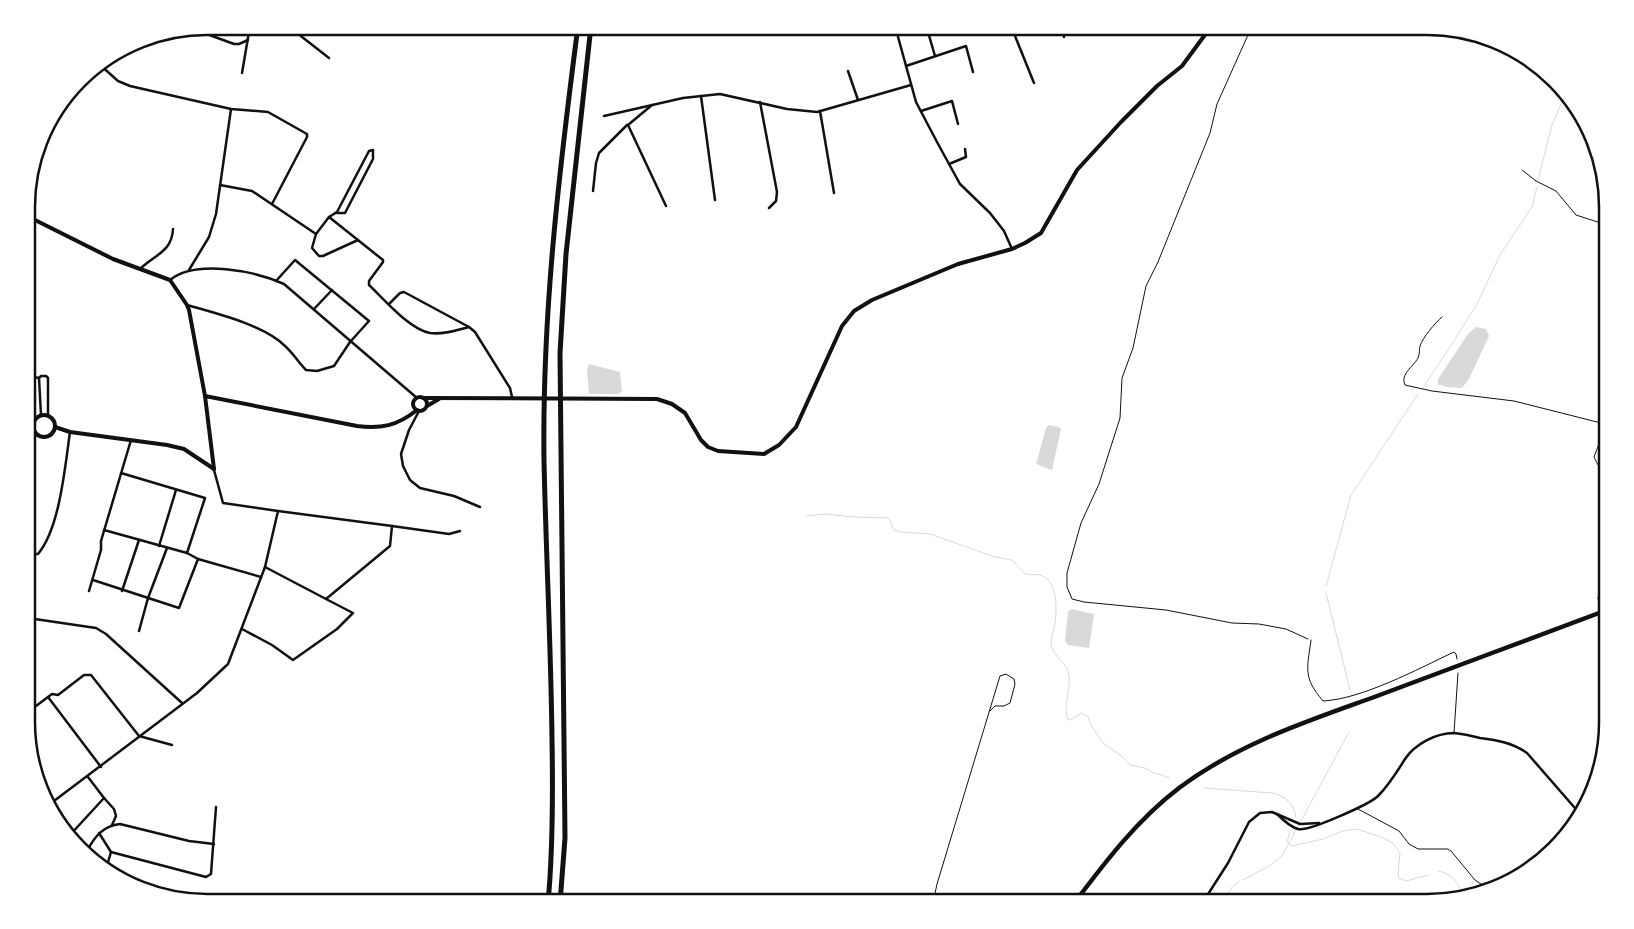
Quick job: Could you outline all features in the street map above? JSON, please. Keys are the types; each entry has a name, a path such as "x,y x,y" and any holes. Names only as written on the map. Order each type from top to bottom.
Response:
{"highway":[{"path":"548,894 553,799 544,461 544,391 551,250 577,35"},
{"path":"561,894 565,838 560,353 566,254 582,96 591,35"},
{"path":"1081,894 1112,854 1143,819 1177,789 1229,755 1285,730 1599,613"}],"street":[{"path":"209,35 234,44 248,40"},
{"path":"242,73 249,35"},
{"path":"300,35 329,58"},
{"path":"897,35 916,102 921,112 960,184 990,213 1004,231 1012,249"},
{"path":"929,35 935,56"},
{"path":"1015,35 1034,83"},
{"path":"170,280 178,274 189,270 224,270 267,276 284,284 417,398 657,399 672,404 685,413 701,440 708,447 718,451 764,454 779,445 796,427 842,326 854,311 872,300 958,264 1025,244 1041,232 1077,170 1121,122 1182,66 1207,35"},
{"path":"906,66 966,46 973,72"},
{"path":"105,69 118,80 130,86 231,109 268,112 307,134 272,204"},
{"path":"848,70 858,100"},
{"path":"604,116 683,98 720,94 788,109 820,111 911,85"},
{"path":"701,96 715,200"},
{"path":"921,112 952,100 958,124"},
{"path":"760,102 777,192 776,201 769,208"},
{"path":"593,191 599,153 628,125 653,105"},
{"path":"189,270 209,237 216,214 231,109"},
{"path":"820,111 834,194"},
{"path":"628,125 666,206"},
{"path":"949,164 966,157 965,148"},
{"path":"336,213 369,150 373,150 373,159 345,212 336,213 329,217 316,234 312,248 319,256 322,256 358,240"},
{"path":"220,185 252,191 316,234"},
{"path":"329,217 383,260 369,281 369,285 417,328 430,333 469,327"},
{"path":"35,220 113,259 170,280 187,305 205,396 214,469 224,503 448,534 460,531"},
{"path":"140,268 168,246 172,240 173,229"},
{"path":"187,305 230,318 265,332 284,345 306,370 317,371 334,366 350,342 369,321 295,260 276,281"},
{"path":"314,310 332,290"},
{"path":"389,304 400,293 404,292 469,327 475,332 510,388 512,397"},
{"path":"454,330 458,326 456,320"},
{"path":"35,377 39,378 41,376 48,378 48,415"},
{"path":"39,378 40,415"},
{"path":"205,396 376,428 390,425 418,411 424,410 426,406 441,398"},
{"path":"417,398 413,403 414,408 418,411"},
{"path":"423,398 426,401 426,406"},
{"path":"418,411 409,430 402,454 403,466 410,480 420,488 454,496 480,507"},
{"path":"35,420 40,415 48,415 55,421 53,432 46,437 39,436 35,432"},
{"path":"55,427 70,432 184,449 214,469"},
{"path":"35,554 38,554 45,546 59,504 70,432"},
{"path":"89,591 101,550 104,530 131,440"},
{"path":"121,473 205,498 187,553"},
{"path":"159,546 176,489"},
{"path":"54,801 182,704 219,674 228,664 265,567 278,511"},
{"path":"326,599 390,546 392,526"},
{"path":"104,530 187,553 198,559 261,577"},
{"path":"122,591 139,540"},
{"path":"139,631 148,598 167,548"},
{"path":"92,580 179,608 198,559"},
{"path":"242,629 272,645 293,660 337,629 353,613 265,567"},
{"path":"35,619 96,628 106,634 182,704"},
{"path":"35,707 52,694 58,695 84,675 91,675 139,736 172,745"},
{"path":"48,697 101,767"},
{"path":"1208,894 1253,818 1267,811 1300,824 1322,822 1357,809 1371,802 1379,795 1394,777 1406,758 1421,744 1443,734 1454,733 1519,747 1576,808"},
{"path":"88,777 114,810 116,816 112,825"},
{"path":"74,831 104,798"},
{"path":"99,833 111,852 206,877 211,874 216,807"},
{"path":"89,848 99,833 112,825 120,824 188,841 214,844"},
{"path":"108,862 111,852"}],"lane":[{"path":"1522,170 1556,191 1576,215 1599,222"},
{"path":"1442,317 1435,323 1420,345 1418,358 1405,374 1403,381 1405,385 1442,393 1514,401 1599,422"},
{"path":"1599,444 1594,457 1599,465"},
{"path":"1599,598 1599,606"},
{"path":"1311,640 1307,666 1308,678 1312,688 1323,701 1353,696 1454,652 1457,659"},
{"path":"1454,733 1458,673"},
{"path":"935,894 1000,676 1006,674 1012,676 1015,684 1010,703 1004,706 995,706 990,711"},
{"path":"1357,809 1399,831 1410,844 1418,849 1448,849 1475,880 1482,885"}],"path":[{"path":"1248,35 1217,104 1210,133 1158,262 1146,286 1133,348 1122,378 1120,418 1099,484 1081,523 1067,573 1067,587 1072,599 1084,602 1166,610 1226,622 1259,624 1286,629 1311,640"}],"shaded area":[{"path":"1476,327 1486,329 1489,336 1469,379 1462,388 1446,387 1438,384 1438,379 1468,334"},
{"path":"589,364 620,372 622,391 619,394 589,394 587,370"},
{"path":"1049,425 1061,429 1052,470 1036,464 1046,428"},
{"path":"1071,609 1094,614 1089,648 1068,645 1065,641 1068,612"}],"waterway":[{"path":"1538,180 1552,125 1562,102"},
{"path":"1423,388 1466,322 1478,302 1500,255 1532,207 1537,187"},
{"path":"1326,586 1351,495 1418,394"},
{"path":"806,516 825,514 889,518 894,530 930,534 995,557 1012,560 1025,574 1040,575 1046,578 1053,589 1056,603 1055,626 1051,639 1052,647 1055,654 1066,667 1069,677 1066,708 1068,720 1082,713 1088,717 1103,743 1123,757 1130,765 1145,768 1170,778"},
{"path":"1326,593 1350,690"},
{"path":"1243,880 1269,866 1282,856 1349,732"},
{"path":"1204,788 1273,793 1292,805 1296,818"},
{"path":"1290,831 1287,842 1292,846 1323,839 1343,831 1357,829 1393,843 1400,853 1399,878 1406,881 1428,875"},
{"path":"1438,871 1454,879 1461,890"},
{"path":"1228,894 1232,887 1239,882"}]}
